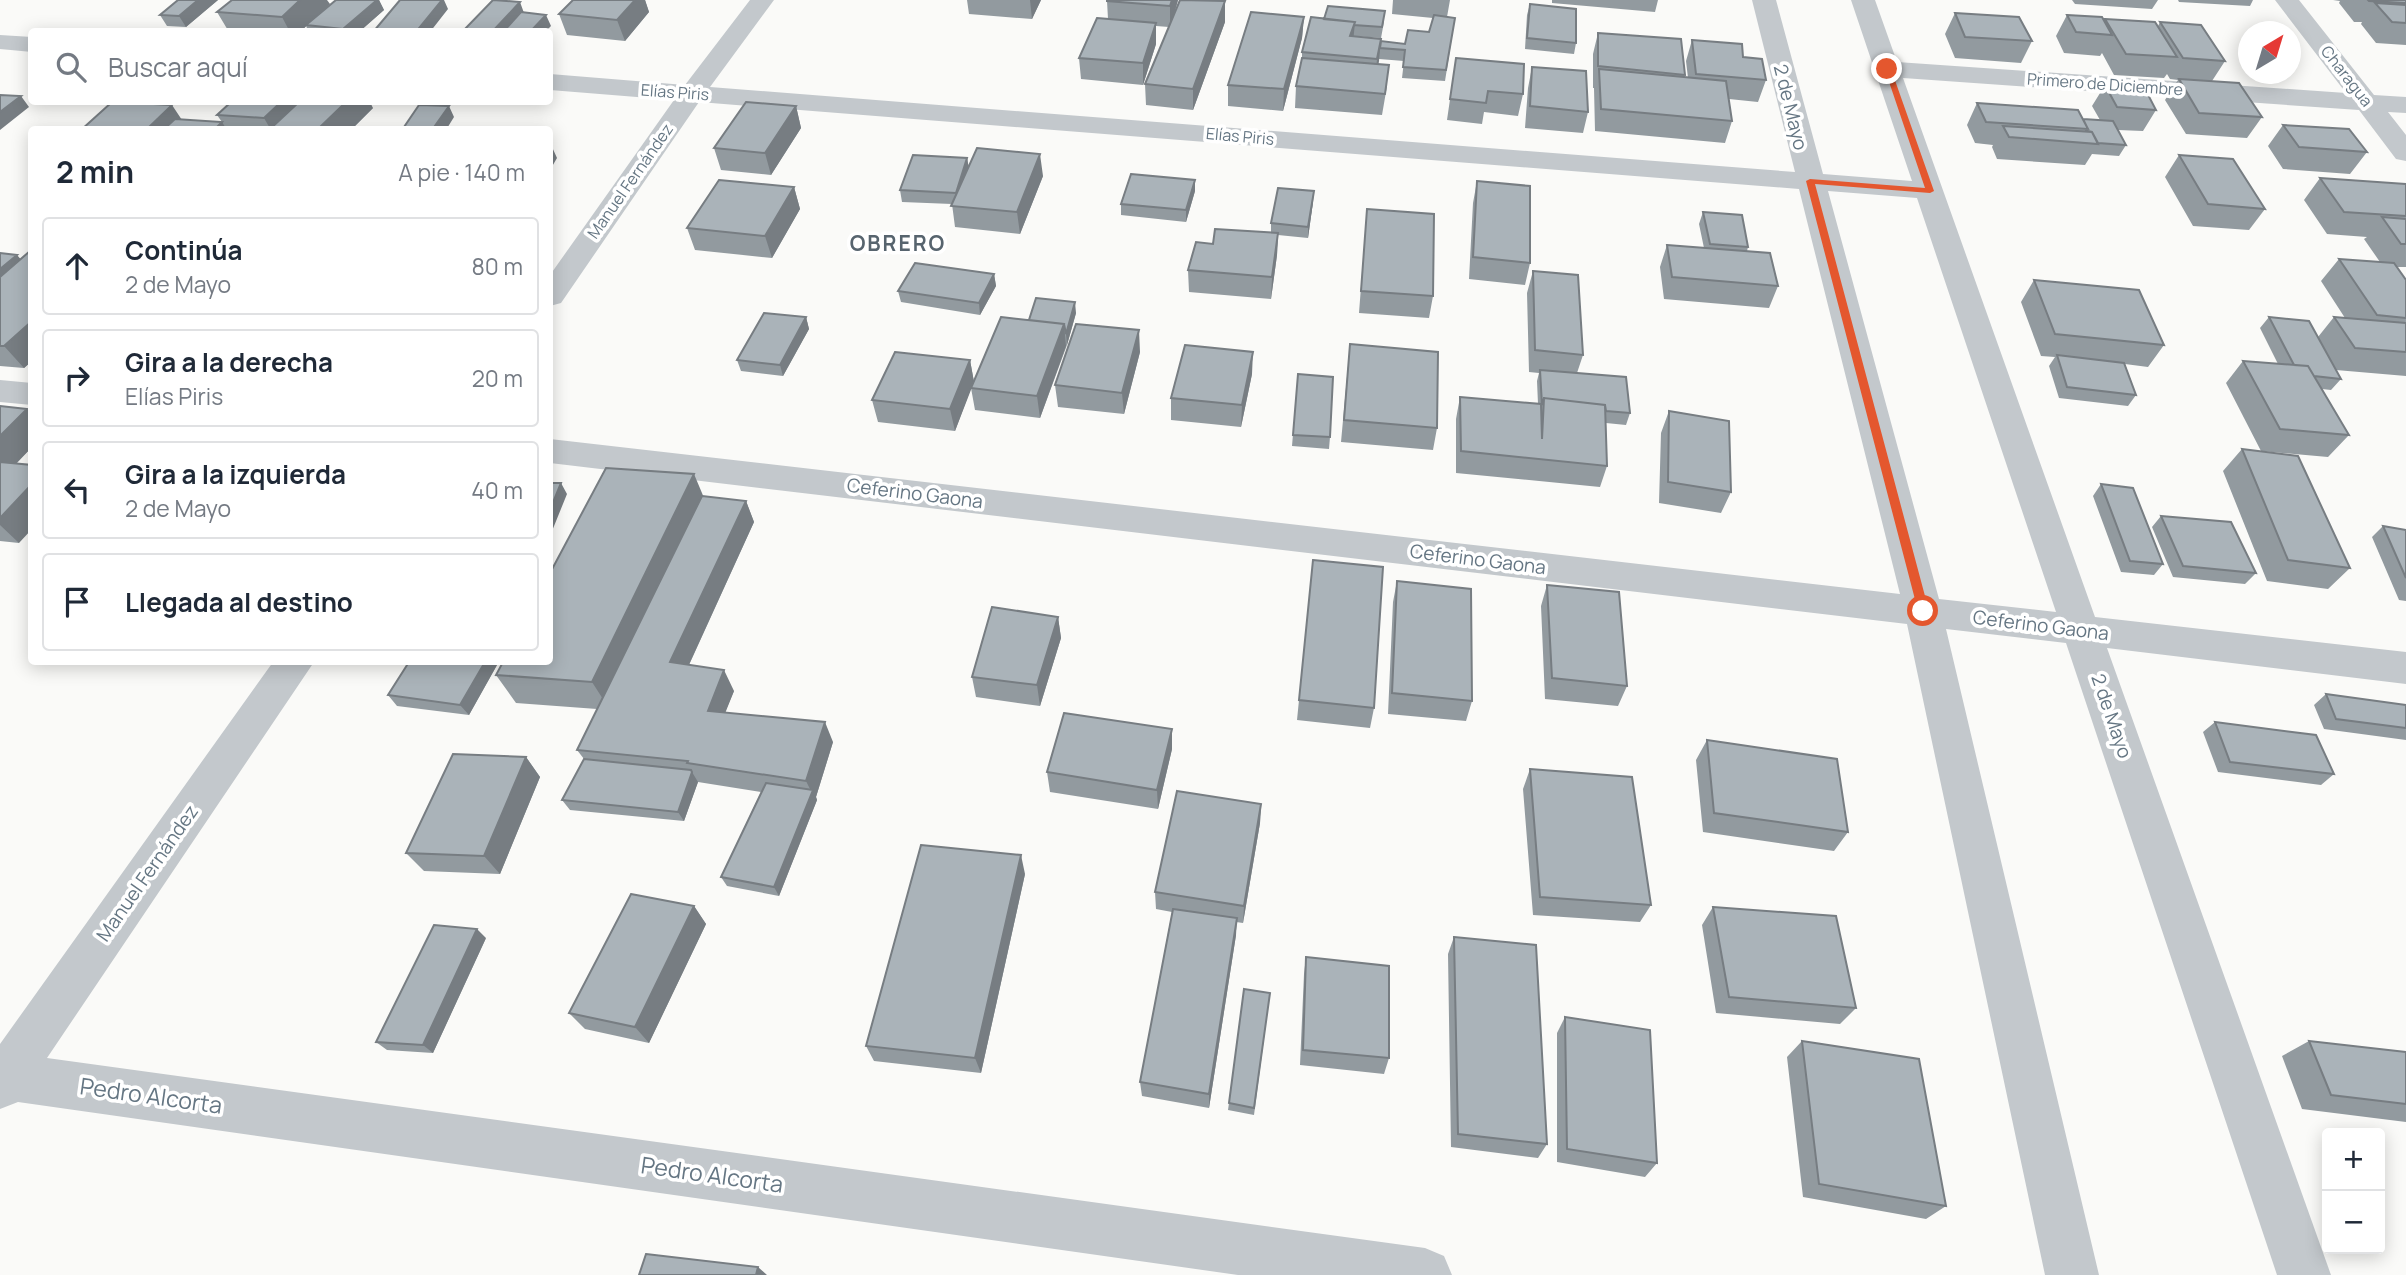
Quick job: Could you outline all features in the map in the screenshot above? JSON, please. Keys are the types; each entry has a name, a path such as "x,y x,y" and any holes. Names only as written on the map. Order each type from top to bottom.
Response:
{"street":[{"name":"Manuel Fernández","path":"553,292 692,93 762,0"},
{"name":"2 de Mayo","path":"1764,0 1923,611 2073,1275"},
{"name":"2 de Mayo","path":"1863,0 2304,1275"},
{"name":"Charagua","path":"2287,0 2406,153"},
{"path":"0,42 28,45"},
{"name":"Primero de Diciembre","path":"1887,69 2406,105"},
{"name":"Elías Piris","path":"553,82 1930,191"},
{"path":"0,391 28,394"},
{"name":"Ceferino Gaona","path":"553,451 2406,668"},
{"name":"Manuel Fernández","path":"2,1079 292,665"},
{"name":"Pedro Alcorta","path":"2,1079 1425,1275"}],"building":[{"path":"178,0 198,0 179,16 160,15"},
{"path":"232,0 300,0 282,17 217,12"},
{"path":"336,0 377,0 344,28 306,25"},
{"path":"400,0 442,0 419,28 376,28"},
{"path":"493,0 520,2 496,28 466,28"},
{"path":"573,0 635,0 617,20 559,14"},
{"path":"1107,0 1172,0 1170,6"},
{"path":"1180,0 1225,1 1193,89 1145,84"},
{"path":"2406,0 2406,3 2369,1"},
{"path":"2375,3 2406,5 2406,23 2392,22"},
{"path":"1530,4 1576,9 1576,43 1527,38"},
{"path":"1328,6 1385,11 1382,27 1324,19"},
{"path":"521,12 546,15 534,28 507,28"},
{"path":"1251,12 1304,17 1284,89 1228,85"},
{"path":"1955,13 2019,17 2032,41 1965,37"},
{"path":"1434,15 1455,18 1446,70 1403,67 1405,50 1380,48 1381,41 1405,44 1408,30 1429,32"},
{"path":"2067,15 2102,17 2112,35 2076,32"},
{"path":"1311,17 1355,22 1350,36 1381,39 1377,59 1302,52"},
{"path":"1097,18 1156,23 1143,63 1079,58"},
{"path":"2105,19 2155,22 2177,57 2126,54"},
{"path":"2160,22 2201,25 2225,61 2183,58"},
{"path":"1598,33 1681,39 1685,75 1598,66"},
{"path":"1692,40 1742,44 1743,57 1762,59 1766,80 1696,74"},
{"path":"1302,58 1389,65 1385,94 1296,86"},
{"path":"1456,58 1524,64 1523,94 1488,91 1486,103 1450,99"},
{"path":"1532,67 1586,71 1588,112 1530,106"},
{"path":"1599,69 1726,81 1732,121 1601,109"},
{"path":"2179,79 2238,83 2262,117 2199,113"},
{"path":"2105,85 2144,87 2156,110 2117,107"},
{"path":"0,95 21,96 0,112"},
{"path":"746,102 796,106 765,153 714,148"},
{"path":"1977,103 2078,110 2088,129 1986,122"},
{"path":"109,105 172,105 150,126 85,126"},
{"path":"228,105 278,105 264,118 217,115"},
{"path":"296,105 343,105 321,126 273,126"},
{"path":"419,105 449,106 435,126 405,126"},
{"path":"175,119 222,122 218,126 167,126"},
{"path":"2083,119 2113,121 2126,145 2098,143 2092,132 2086,131 2088,129"},
{"path":"2283,125 2349,129 2367,152 2299,147"},
{"path":"2003,126 2092,132 2098,144 2009,137"},
{"path":"977,148 1040,154 1017,212 951,206"},
{"path":"913,155 967,158 956,193 900,190"},
{"path":"2179,155 2233,159 2265,209 2208,204"},
{"path":"1131,174 1195,180 1186,210 1121,204"},
{"path":"2320,178 2406,184 2406,216 2344,212"},
{"path":"719,180 794,187 765,236 687,228"},
{"path":"1477,181 1530,186 1530,263 1473,257"},
{"path":"1278,188 1314,191 1308,227 1271,223"},
{"path":"1367,209 1434,214 1433,296 1361,291"},
{"path":"1703,212 1742,215 1748,247 1710,244"},
{"path":"2382,217 2406,219 2406,244 2401,244"},
{"path":"1215,229 1278,233 1272,277 1188,270 1196,242 1213,244"},
{"path":"1667,245 1770,253 1778,286 1672,277"},
{"path":"0,253 17,255 0,269"},
{"path":"28,253 28,325 4,346 0,346 0,277"},
{"path":"2339,259 2394,263 2406,280 2406,318 2377,315"},
{"path":"915,263 994,274 979,303 898,291"},
{"path":"1533,271 1578,275 1583,355 1535,350"},
{"path":"2034,280 2139,290 2164,345 2055,334"},
{"path":"1036,298 1075,302 1066,334 1064,324 1029,320"},
{"path":"764,313 806,317 780,365 737,360"},
{"path":"1001,317 1064,324 1037,396 971,388"},
{"path":"2269,317 2309,321 2341,379 2314,376 2308,366 2294,365"},
{"path":"2334,317 2406,323 2406,352 2355,348"},
{"path":"1076,324 1139,330 1122,393 1055,385"},
{"path":"1350,344 1438,352 1437,428 1344,420"},
{"path":"1185,345 1253,352 1242,405 1171,398"},
{"path":"895,352 970,360 950,409 872,400"},
{"path":"2057,355 2124,363 2136,395 2067,387"},
{"path":"2243,361 2308,366 2349,435 2280,429"},
{"path":"1540,370 1626,377 1630,413 1606,411 1605,405 1544,398 1542,405"},
{"path":"1298,374 1333,377 1330,437 1293,435"},
{"path":"1460,397 1541,404 1542,439 1544,398 1605,405 1607,466 1461,451"},
{"path":"0,406 27,409 0,436"},
{"path":"1669,411 1729,421 1731,492 1668,482"},
{"path":"2242,449 2298,456 2350,568 2288,560"},
{"path":"0,462 28,465 28,488 0,518"},
{"path":"606,468 694,474 592,682 496,675 501,665 553,665 553,567"},
{"path":"553,483 561,483 553,503"},
{"path":"2101,484 2133,488 2163,564 2130,561"},
{"path":"702,496 746,501 670,662 724,670 708,711 825,722 806,781 687,763 688,761 577,750"},
{"path":"2161,516 2231,522 2256,573 2183,566"},
{"path":"2383,526 2406,530 2406,578"},
{"path":"1313,560 1383,567 1374,708 1299,700"},
{"path":"1397,581 1471,589 1472,701 1392,693"},
{"path":"1547,585 1619,592 1627,686 1552,678"},
{"path":"992,607 1058,617 1037,685 972,677"},
{"path":"407,665 483,665 460,705 388,695"},
{"path":"2326,694 2406,705 2406,728 2336,719"},
{"path":"1064,713 1172,729 1157,790 1047,772"},
{"path":"2215,722 2316,735 2334,774 2230,762"},
{"path":"1707,740 1837,759 1848,832 1714,813"},
{"path":"453,754 526,757 484,856 406,853"},
{"path":"584,759 692,772 678,812 562,800"},
{"path":"1530,769 1632,777 1651,905 1540,897"},
{"path":"766,783 813,790 774,887 721,877"},
{"path":"1177,791 1261,804 1244,906 1155,892"},
{"path":"921,845 1021,855 975,1058 866,1046"},
{"path":"631,894 694,906 635,1027 569,1013"},
{"path":"1713,907 1836,916 1856,1008 1729,997"},
{"path":"1173,909 1237,918 1209,1094 1140,1082"},
{"path":"434,925 477,929 423,1045 376,1042"},
{"path":"1454,937 1536,945 1547,1144 1458,1134"},
{"path":"1306,957 1389,966 1389,1058 1303,1050"},
{"path":"1244,989 1270,993 1254,1108 1229,1103"},
{"path":"1565,1017 1650,1030 1657,1163 1567,1149"},
{"path":"1802,1041 1919,1059 1946,1206 1819,1184"},
{"path":"2309,1041 2406,1052 2406,1104 2331,1095"},
{"path":"646,1254 758,1267 756,1275 639,1275"}],"district":[{"name":"OBRERO","path":"898,244"}],"route":[{"path":"1887,69 1930,191 1810,181 1923,611"}]}
